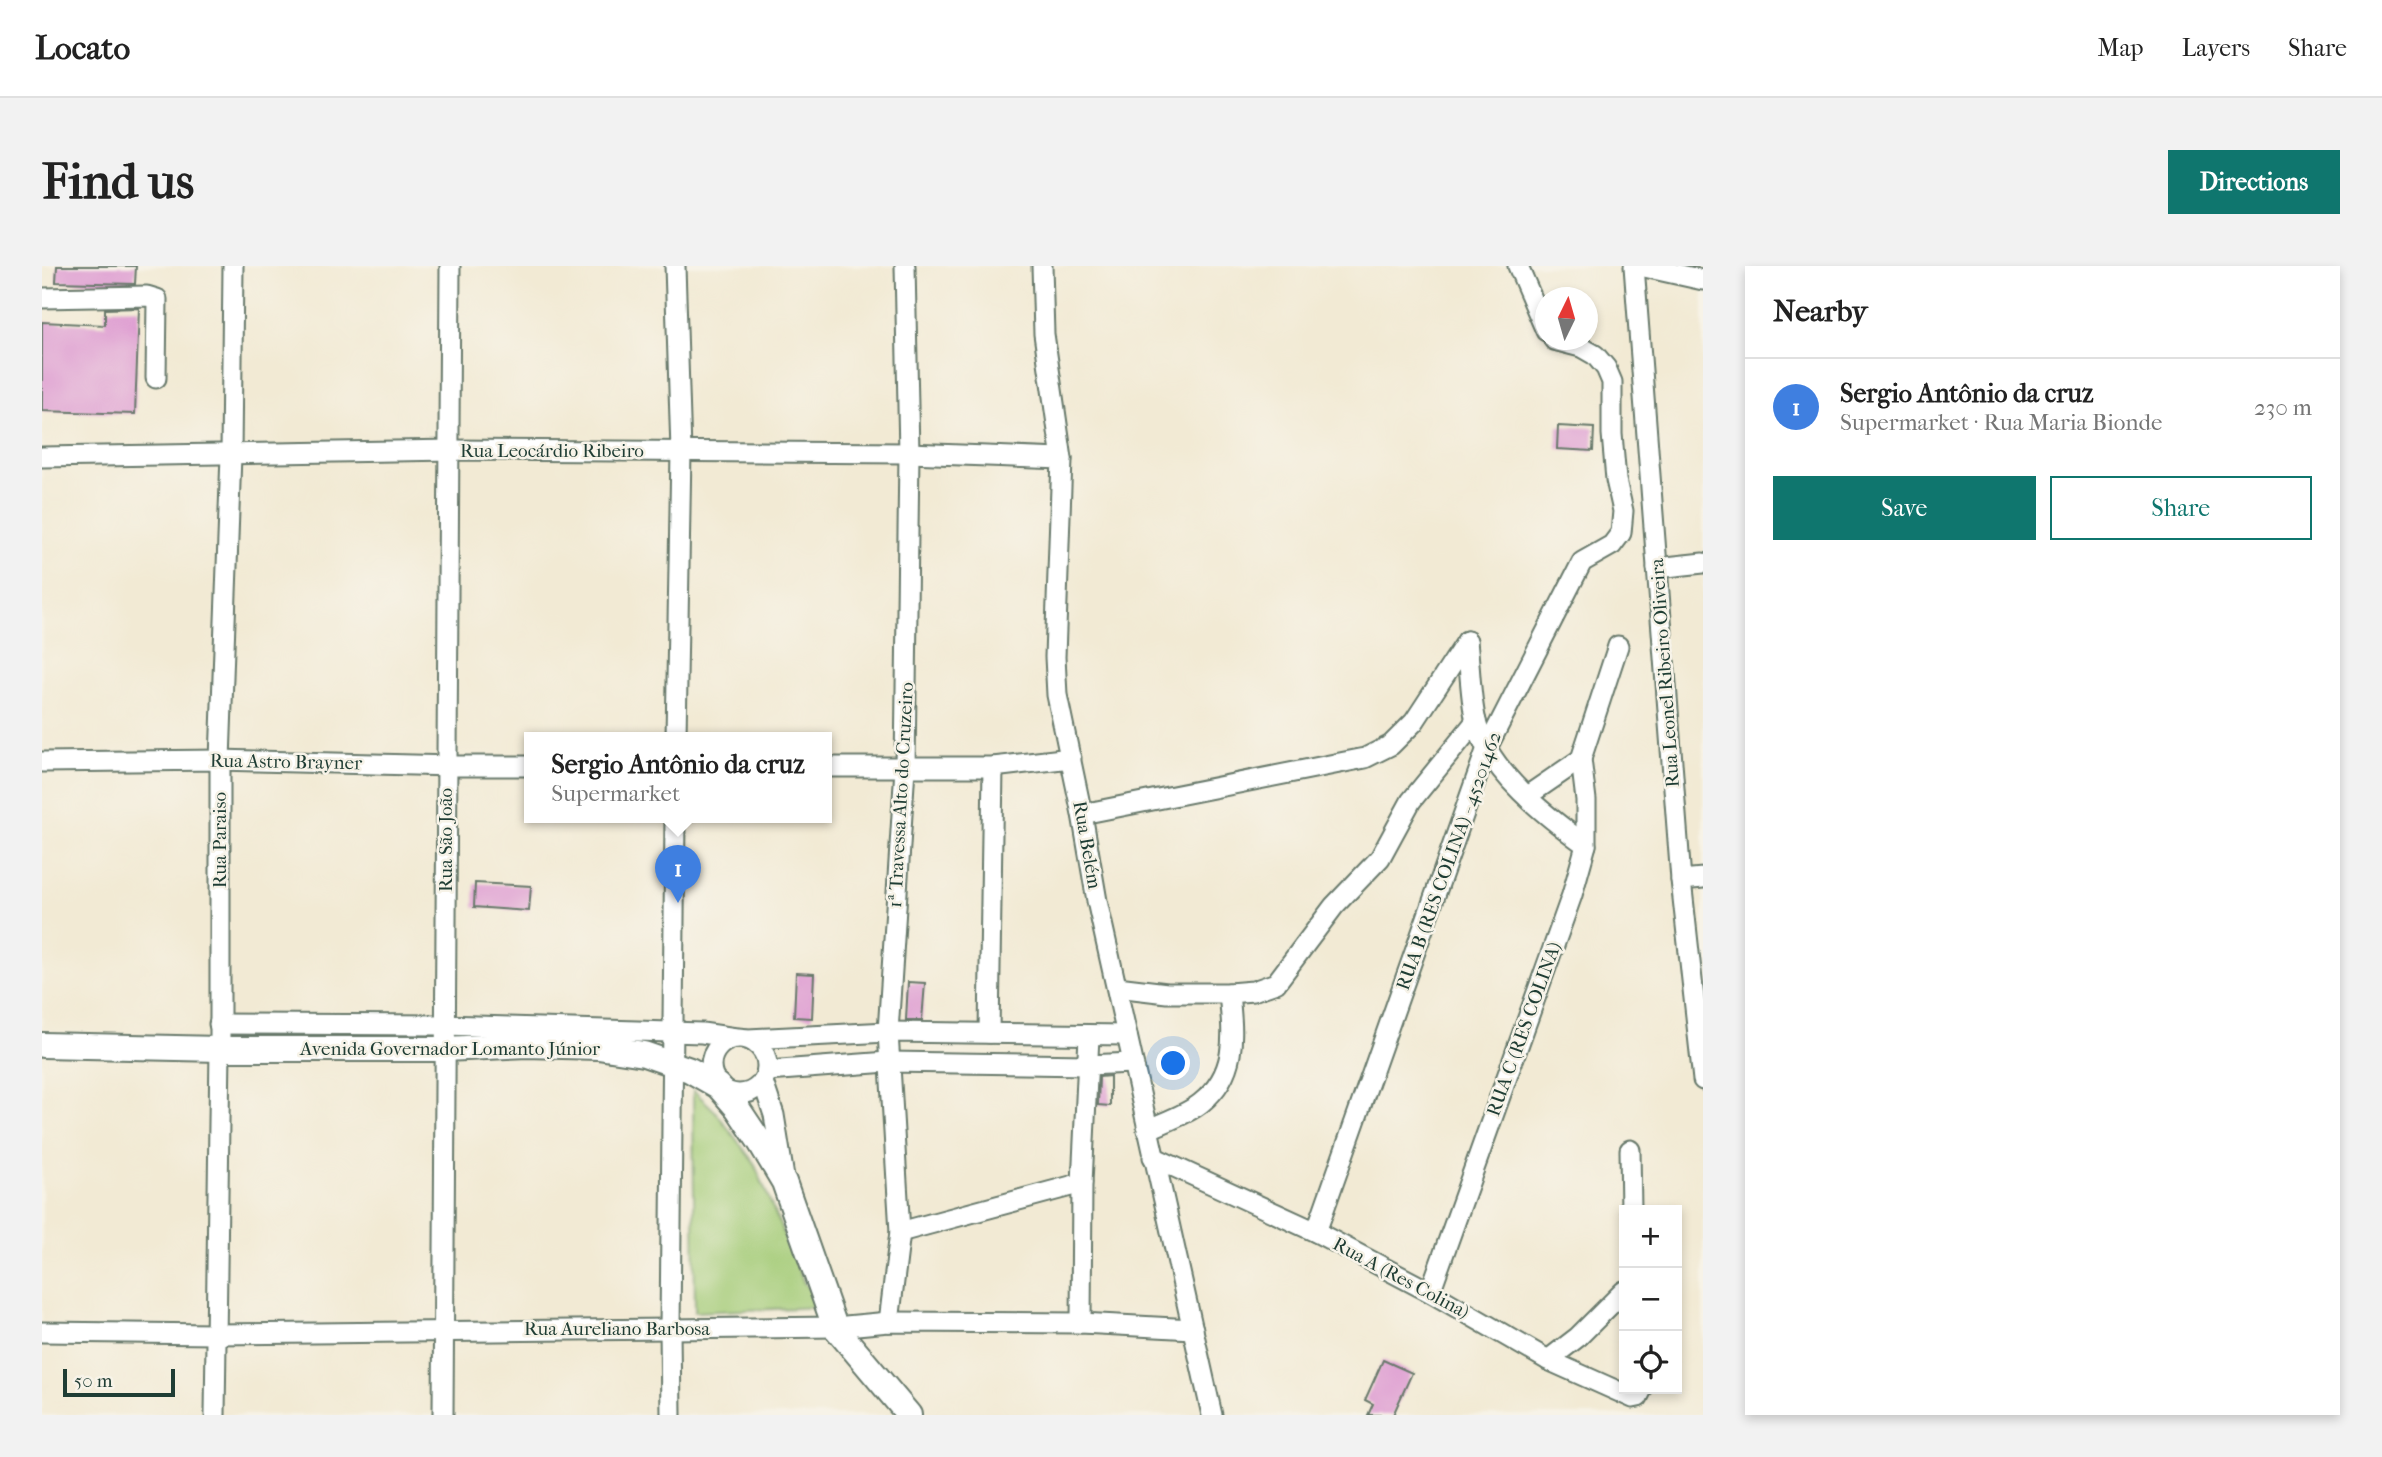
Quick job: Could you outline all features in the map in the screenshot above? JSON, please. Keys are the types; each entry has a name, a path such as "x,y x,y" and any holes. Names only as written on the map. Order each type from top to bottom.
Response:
{"main road":[{"name":"Avenida Governador Lomanto Júnior","path":"42,1045 220,1049 445,1037 527,1045 597,1047 644,1054 690,1070 718,1086 738,1110 784,1182 835,1327 904,1412"}],"street":[{"name":"Rua Paraiso","path":"215,1415 220,1049 220,760 231,455 233,266"},
{"name":"Rua São João","path":"443,1415 450,266"},
{"path":"675,266 681,451 676,732"},
{"name":"1ª Travessa Alto do Cruzeiro","path":"889,1322 900,1232 888,1032 905,768 909,453 905,266"},
{"name":"Rua Belém","path":"1041,266 1044,334 1062,459 1055,657 1057,695 1097,901 1212,1415"},
{"path":"1518,266 1535,307"},
{"name":"Rua Leonel Ribeiro Oliveira","path":"1634,266 1681,880 1703,1080"},
{"path":"1640,266 1703,280"},
{"path":"42,298 147,296 157,299 156,378"},
{"name":"RUA B (RES COLINA) - 45201462","path":"1315,1233 1487,747 1582,562 1612,545 1621,533 1623,511 1613,456 1612,382 1606,368 1595,355 1586,350"},
{"name":"Rua Leocárdio Ribeiro","path":"42,457 449,450 909,453 1062,459"},
{"path":"1657,568 1703,563"},
{"path":"1082,814 1365,758 1391,745 1414,722 1468,641 1476,722 1487,747 1504,773 1527,796 1586,845"},
{"path":"1527,796 1581,759 1618,646"},
{"path":"1117,987 1167,993 1229,993 1253,991 1276,983 1334,906 1380,858 1411,801 1476,722"},
{"path":"832,767 993,767 1071,758"},
{"name":"RUA C (RES COLINA)","path":"1430,1292 1572,895 1586,845 1586,800 1581,759"},
{"name":"Rua Astro Brayner","path":"42,762 220,760 524,766"},
{"path":"989,1032 993,767"},
{"path":"671,1415 675,823"},
{"path":"1681,880 1703,878"},
{"path":"1147,1130 1200,1104 1216,1087 1230,1062 1232,1027 1229,993"},
{"path":"219,1024 445,1037 702,1033 742,1039 761,1048 765,1055 765,1076 784,1182"},
{"path":"1127,1035 888,1032 742,1039 726,1041 717,1047 710,1066 712,1077 718,1086 724,1091 741,1095 757,1088 765,1076 888,1062 1087,1065 1133,1063"},
{"path":"1081,1324 1082,1183 1089,1036"},
{"path":"1630,1150 1631,1205"},
{"name":"Rua A (Res Colina)","path":"1153,1157 1315,1233 1430,1292 1548,1360 1619,1392"},
{"path":"900,1232 1082,1183"},
{"path":"1548,1360 1578,1337 1619,1297"},
{"name":"Rua Aureliano Barbosa","path":"42,1332 215,1334 670,1329 835,1327 889,1322 1081,1324 1193,1329"},
{"name":"Rua A (Res Colina)","path":"1624,1394 1633,1398 1640,1394"}],"green space":[{"path":"693,1090 715,1111 754,1163 804,1283 823,1307 695,1312"}],"building":[{"path":"57,266 136,266 135,284 56,282"},
{"path":"139,308 135,414 42,411 42,322 105,325 105,309"},
{"path":"1558,426 1594,428 1593,451 1557,449"},
{"path":"475,883 531,886 529,911 474,907"},
{"path":"796,973 814,974 812,1018 794,1017"},
{"path":"908,982 925,983 922,1020 906,1020"},
{"path":"1110,1076 1110,1106 1098,1105 1099,1077"},
{"path":"1383,1360 1412,1373 1393,1415 1368,1415 1373,1404 1365,1400"}],"place":[{"name":"Sergio Antônio da cruz","path":"678,903"}]}
